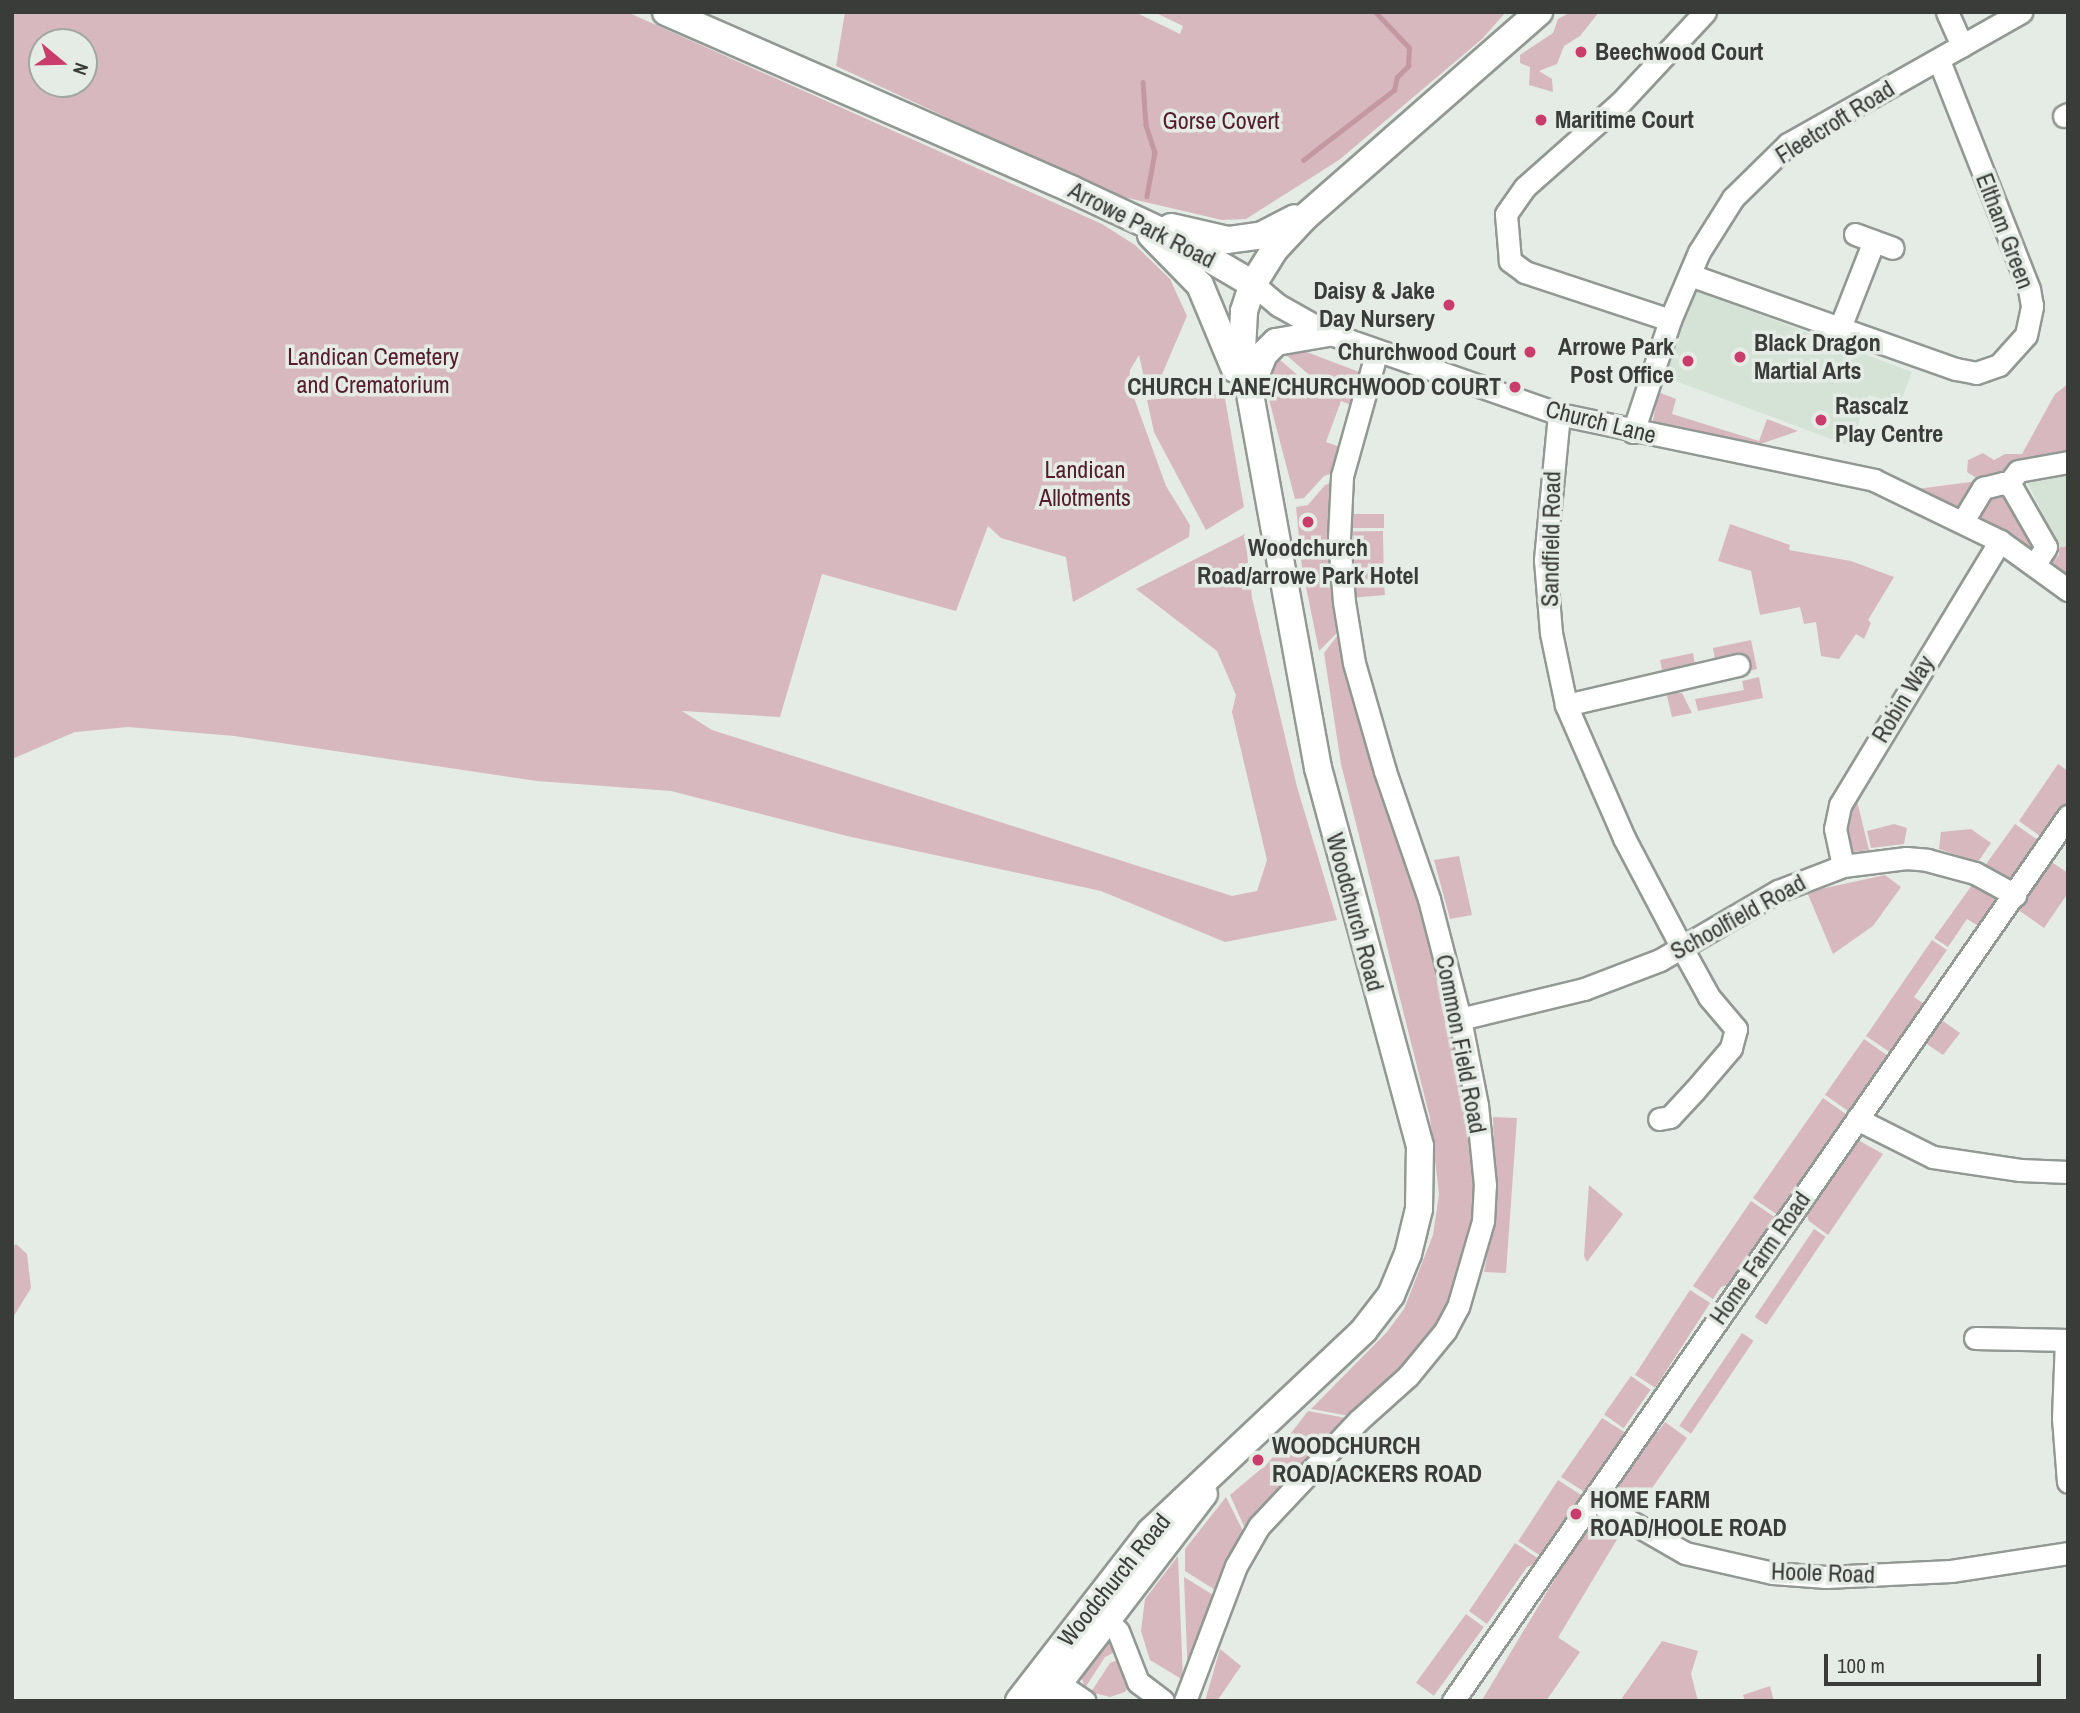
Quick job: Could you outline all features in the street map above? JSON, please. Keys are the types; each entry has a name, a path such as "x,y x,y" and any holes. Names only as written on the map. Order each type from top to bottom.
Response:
{"main road":[{"name":"Arrowe Park Road","path":"666,12 887,106 1138,220 1253,284"},
{"path":"1253,284 1274,250 1317,207 1539,12"},
{"path":"1138,220 1227,240 1262,235 1317,207"},
{"path":"1138,220 1200,285 1228,347 1263,464"},
{"name":"Woodchurch Road","path":"1036,1695 1150,1532 1182,1499 1220,1469 1364,1330 1384,1304 1408,1254 1419,1209 1420,1146 1318,768 1242,350 1244,311 1253,284"},
{"path":"1250,391 1264,354 1276,342 1328,334"},
{"name":"Woodchurch Road","path":"1036,1695 1105,1621 1194,1510 1220,1469"}],"street":[{"path":"1670,320 1525,272 1510,261 1505,245 1506,214 1525,187 1620,102 1704,12"},
{"path":"1947,12 1962,46"},
{"name":"Fleetcroft Road","path":"1633,432 1670,320 1699,252 1733,198 1788,144 2021,12"},
{"name":"Eltham Green","path":"1690,275 1976,373 1999,365 2026,335 2032,306 2029,289 1939,60"},
{"path":"1841,325 1874,241"},
{"name":"Church Lane","path":"1253,284 1278,304 1328,334 1559,414 1633,432 1874,480 2000,541 2068,590"},
{"name":"Common Field Road","path":"1185,1701 1236,1566 1259,1526 1359,1420 1408,1376 1458,1307 1483,1221 1485,1185 1477,1105 1460,1019 1429,899 1384,771 1354,663 1344,601 1339,538 1342,477 1377,351"},
{"name":"Sandfield Road","path":"1559,414 1545,560 1551,633 1566,705 1624,838 1709,997 1733,1022 1736,1035 1731,1048 1670,1117 1659,1119"},
{"path":"1963,521 1983,488 2008,484 2018,471 2068,463"},
{"path":"2008,484 2020,495 2046,547 2035,564"},
{"name":"Robin Way","path":"1843,866 1835,829 1840,805 2000,541"},
{"path":"1566,705 1738,665"},
{"name":"Home Farm Road","path":"1453,1701 2068,816"},
{"name":"Schoolfield Road","path":"1460,1019 1584,989 1682,948 1778,891 1843,866 1906,858 1927,860 1975,873 2015,895"},
{"path":"1857,1119 1933,1157 2020,1170 2068,1172"},
{"path":"1975,1338 2067,1340 2063,1418 2068,1482"},
{"name":"Hoole Road","path":"1593,1500 1685,1553 1773,1573 1860,1577 1951,1571 2068,1553"},
{"path":"1085,1701 1036,1695 1080,1628 1094,1620 1105,1621 1126,1644 1134,1692 1163,1701"}],"shaded area":[{"path":"1694,290 1912,372 1899,406 1869,395 1850,446 1662,376"},
{"path":"2068,471 2068,564 2025,478"}],"green space":[{"name":"Landican Cemetery and Crematorium","path":"12,12 627,12 1102,224 1135,245 1170,279 1187,316 1160,379 1145,382 1139,355 1130,370 1129,384 1166,486 1190,525 1189,537 1073,602 1066,557 1001,538 988,526 956,611 822,574 780,717 682,711 712,730 1232,896 1257,891 1267,860 1232,712 1236,695 1217,651 1136,589 1245,534 1252,598 1297,787 1337,920 1225,942 1101,891 847,836 671,791 537,781 234,736 128,727 75,732 12,759"},
{"name":"Gorse Covert","path":"845,12 1135,12 1180,34 1183,26 1154,12 1506,12 1482,39 1339,160 1246,219 1222,220 1115,195 836,66"},
{"path":"1571,12 1599,12 1580,36 1564,46 1557,64 1539,71 1552,79 1553,92 1529,85 1530,67 1520,63 1520,55 1553,33 1558,19"},
{"path":"1299,349 1367,375 1360,392 1321,385 1285,354"},
{"path":"1279,359 1317,392 1358,397 1354,406 1341,401 1326,442 1343,448 1337,472 1324,476 1304,498 1295,499 1266,388 1270,370"},
{"path":"2068,384 2068,460 1978,479 1967,472 1968,460 1983,453 1994,460 2005,454 2022,454 2055,394"},
{"path":"1658,392 1676,399 1672,414 1759,441 1767,419 1798,431 1752,447 1658,428 1653,421"},
{"path":"1224,393 1244,507 1206,530 1154,432 1147,400"},
{"path":"1335,481 1342,628 1319,651 1302,567 1296,507 1308,505 1325,485"},
{"path":"1978,482 1963,509 1917,489"},
{"path":"2008,490 2037,554 1974,514 1983,498"},
{"path":"1352,514 1384,514 1384,528 1352,528"},
{"path":"1730,524 1790,545 1789,550 1851,561 1894,577 1868,620 1871,623 1864,639 1856,634 1839,659 1821,656 1816,622 1804,624 1800,607 1760,615 1751,571 1718,561"},
{"path":"1383,531 1384,579 1354,580 1353,532"},
{"path":"2068,546 2068,575 2049,564 2059,555 2058,548"},
{"path":"1384,583 1385,595 1356,597 1355,586"},
{"path":"1341,631 1423,896 1477,1131 1475,1230 1459,1289 1437,1330 1355,1417 1311,1409 1387,1332 1404,1309 1433,1235 1439,1194 1430,1118 1341,764 1324,653"},
{"path":"1751,640 1757,669 1741,673 1715,660 1713,648"},
{"path":"1693,653 1695,664 1677,668 1679,681 1665,684 1660,660"},
{"path":"1759,677 1763,698 1698,711 1695,699 1744,690 1742,681"},
{"path":"1666,692 1682,693 1692,713 1672,717"},
{"path":"2058,764 2068,771 2068,802 2043,838 2019,821"},
{"path":"1855,793 1869,850 1853,852 1846,850 1844,833"},
{"path":"1894,824 1907,828 1904,844 1871,848 1867,831"},
{"path":"2015,824 2039,841 2009,882 1981,871"},
{"path":"1971,829 1991,843 1978,862 1939,849 1941,832"},
{"path":"1459,856 1472,915 1450,919 1434,860"},
{"path":"2050,861 2068,873 2068,893 2044,928 2017,909"},
{"path":"1885,875 1901,887 1873,926 1833,954 1807,892"},
{"path":"1975,881 1998,901 1980,927 1967,919 1948,947 1934,938"},
{"path":"1932,940 1947,950 1914,997 1927,1006 1894,1055 1866,1036"},
{"path":"1943,1021 1960,1033 1943,1055 1924,1042"},
{"path":"1864,1039 1891,1058 1852,1114 1825,1095"},
{"path":"1823,1098 1850,1117 1780,1217 1753,1198"},
{"path":"1493,1117 1517,1118 1506,1273 1484,1272 1496,1211"},
{"path":"1858,1140 1883,1154 1828,1235 1809,1221 1806,1213"},
{"path":"1589,1185 1623,1214 1587,1262 1584,1256"},
{"path":"1751,1201 1779,1220 1735,1282 1721,1287 1713,1299 1693,1286"},
{"path":"1814,1229 1826,1237 1766,1325 1755,1317"},
{"path":"16,1244 27,1254 31,1288 12,1319 12,1248"},
{"path":"1690,1290 1710,1303 1655,1388 1635,1375"},
{"path":"1742,1333 1754,1341 1691,1434 1679,1426"},
{"path":"1631,1376 1651,1390 1624,1428 1604,1415"},
{"path":"1308,1411 1352,1419 1279,1487 1247,1533 1230,1495 1268,1463"},
{"path":"1602,1418 1626,1433 1625,1440 1588,1494 1561,1477"},
{"path":"1665,1422 1687,1438 1636,1511 1608,1495 1653,1430 1657,1433"},
{"path":"1558,1480 1586,1498 1546,1559 1518,1541"},
{"path":"1226,1497 1245,1535 1220,1593 1185,1571 1185,1549"},
{"path":"1592,1517 1620,1534 1520,1701 1481,1701"},
{"path":"1515,1543 1542,1561 1527,1567 1487,1624 1469,1611"},
{"path":"1178,1556 1183,1680 1150,1660 1141,1631 1145,1599"},
{"path":"1184,1577 1218,1598 1188,1679 1185,1603"},
{"path":"1466,1614 1484,1627 1434,1696 1416,1683"},
{"path":"1556,1636 1580,1652 1546,1701 1511,1701"},
{"path":"1109,1640 1123,1648 1105,1657 1085,1688 1080,1673"},
{"path":"1662,1641 1698,1651 1691,1674 1698,1701 1620,1701"},
{"path":"1220,1649 1241,1666 1217,1701 1205,1701"},
{"path":"1126,1657 1131,1683 1125,1692 1110,1697 1091,1692 1110,1663"},
{"path":"1770,1686 1774,1701 1745,1701 1743,1695"}],"waterway":[{"path":"1303,160 1394,90 1397,77 1408,66 1409,48 1375,12"},
{"path":"1143,82 1146,125 1155,152 1147,196"}],"place":[{"name":"Beechwood Court","path":"1581,52"},
{"name":"Maritime Court","path":"1541,120"},
{"name":"Daisy & Jake Day Nursery","path":"1449,305"},
{"name":"Churchwood Court","path":"1530,352"},
{"name":"Black Dragon Martial Arts","path":"1740,357"},
{"name":"Arrowe Park Post Office","path":"1688,361"},
{"name":"CHURCH LANE/CHURCHWOOD COURT","path":"1515,387"},
{"name":"Rascalz Play Centre","path":"1821,420"},
{"name":"Woodchurch Road/arrowe Park Hotel","path":"1308,522"},
{"name":"WOODCHURCH ROAD/ACKERS ROAD","path":"1258,1460"},
{"name":"HOME FARM ROAD/HOOLE ROAD","path":"1576,1514"}],"park label":[{"name":"Landican Allotments","path":"1085,484"}]}
